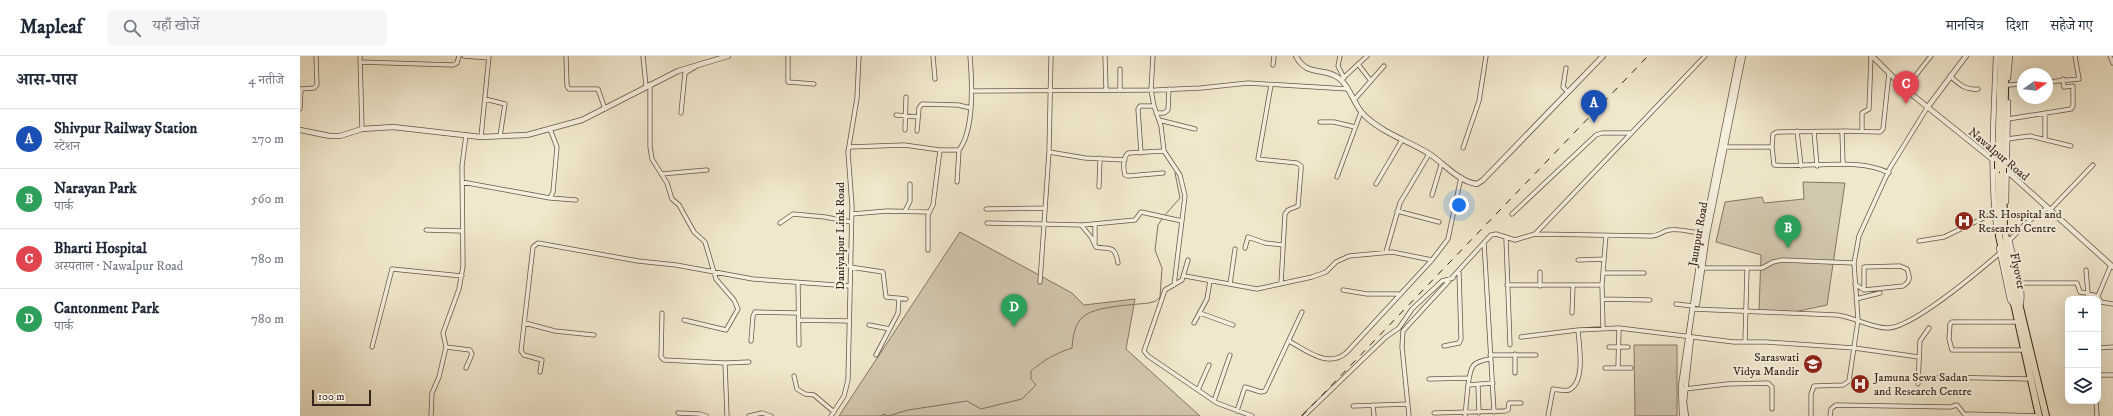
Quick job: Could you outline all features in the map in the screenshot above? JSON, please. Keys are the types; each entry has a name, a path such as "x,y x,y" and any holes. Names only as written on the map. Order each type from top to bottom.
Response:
{"highway":[{"path":"1998,162 2002,67 2001,56"},
{"path":"2002,67 2006,56"},
{"name":"Flyover","path":"1998,162 2003,171 2000,236 2016,306"},
{"path":"2016,306 2017,322 2039,416"},
{"path":"2016,306 2046,416"}],"street":[{"path":"300,109 301,89 314,88 317,85 316,56"},
{"path":"360,56 362,129"},
{"path":"378,56 378,62"},
{"path":"360,62 453,65 457,63 459,56"},
{"path":"464,56 489,57 481,137"},
{"path":"566,56 567,86 569,88 598,89 605,108"},
{"path":"642,56 648,85 651,153 672,199 679,205 692,230 705,242 718,281 736,303 738,313 726,330 684,320"},
{"path":"682,113 685,73 713,58 728,56"},
{"path":"788,56 788,82 814,84"},
{"name":"Daniyalpur Link Road","path":"832,414 844,396 848,380 852,214 849,147 857,98 858,56"},
{"path":"933,56 935,79"},
{"path":"957,182 959,150 966,132 973,91 970,56"},
{"path":"1040,282 1048,152 1051,56"},
{"path":"1105,56 1106,90"},
{"path":"1153,56 1151,90 1154,106 1159,120 1164,151 1182,178 1185,196 1174,285"},
{"path":"1273,65 1274,56"},
{"path":"1296,56 1299,62 1307,69 1333,75 1342,79"},
{"path":"1340,56 1338,66 1342,79 1361,112 1372,121 1402,140 1429,154 1441,165 1474,183 1480,183 1603,56"},
{"path":"1342,79 1367,56"},
{"path":"1463,148 1478,101 1486,56"},
{"path":"1535,234 1705,56"},
{"path":"1682,416 1680,398 1705,234 1739,56"},
{"path":"1722,147 1743,56"},
{"path":"1862,131 1862,113 1868,109 1871,56"},
{"name":"Nawalpur Road","path":"1871,56 1927,108 1998,162 2003,171 2112,266"},
{"path":"1905,89 1931,56"},
{"path":"1811,416 1811,389 1818,385 1846,384 1848,381 1858,320 1854,263 1859,236 1889,173 1927,108 1966,56"},
{"path":"1996,56 1998,162 1994,213 2000,253 2010,300 2016,306 2022,301 2009,241 2003,171 2007,139 2010,56"},
{"path":"2053,81 2079,79 2075,56"},
{"path":"2110,56 2113,63"},
{"path":"1358,64 1371,81"},
{"path":"300,130 330,136 340,136 362,129 393,127 481,137 527,135 582,120 648,85 678,71 699,65"},
{"path":"1354,100 1384,66"},
{"path":"1566,68 1563,87 1568,92"},
{"path":"1120,69 1120,90"},
{"path":"1889,73 1883,129 1880,132 1774,132 1772,147 1774,165 1818,166 1843,164 1884,170 1889,173"},
{"path":"1950,76 1963,87 1972,90 1978,89"},
{"path":"2008,119 2045,114 2073,108 2073,86 2064,87 2063,79"},
{"path":"973,91 1151,90 1248,83 1348,89"},
{"path":"2008,85 2017,84"},
{"path":"1271,85 1258,159 1297,163 1301,166 1299,204 1297,208 1286,212 1281,284"},
{"path":"1156,113 1164,113 1168,110 1169,89"},
{"path":"905,130 906,97"},
{"path":"485,99 504,104 500,136"},
{"path":"917,131 920,105 922,104 950,104 971,108"},
{"path":"1141,153 1138,109 1140,106 1154,106"},
{"path":"1337,177 1361,112"},
{"path":"2045,114 2045,139"},
{"path":"896,115 918,117"},
{"path":"1159,120 1195,129"},
{"path":"1320,122 1334,122 1355,127"},
{"path":"550,129 556,147 553,192 550,198"},
{"path":"1797,131 1800,166"},
{"path":"1842,131 1843,164"},
{"path":"1512,214 1596,135 1602,132 1631,133"},
{"path":"1814,132 1818,166"},
{"path":"430,416 432,393 439,377 446,347 443,333 462,276 462,182 466,135"},
{"path":"2007,139 2030,136 2071,146"},
{"path":"1376,184 1402,140"},
{"path":"849,147 904,144 940,150 959,150"},
{"path":"1722,147 1772,147"},
{"path":"928,250 929,212 933,205 940,150"},
{"path":"1163,173 1126,176 1124,169 1125,160 1128,153 1164,151"},
{"path":"1048,152 1125,160"},
{"path":"1386,252 1397,211 1403,196 1429,154"},
{"path":"1099,187 1100,158"},
{"path":"1432,195 1441,165"},
{"path":"2009,241 2025,224 2048,209 2093,165"},
{"path":"661,174 706,170"},
{"path":"1289,341 1311,353 1328,359 1337,360 1347,352 1432,260 1450,235 1461,177"},
{"path":"462,182 550,198 576,200"},
{"path":"905,211 910,200 910,184"},
{"path":"986,209 1045,208"},
{"path":"852,214 905,211 929,212"},
{"path":"1397,211 1439,222"},
{"path":"988,223 1095,224 1135,220 1140,212 1182,221"},
{"path":"1919,241 1944,237 1994,213"},
{"path":"780,223 793,214 851,222"},
{"path":"1095,224 1095,246"},
{"path":"1081,225 1091,237 1095,246 1098,248 1110,248 1116,254 1118,263"},
{"path":"426,230 462,231"},
{"path":"1409,416 1402,332 1459,272 1484,242 1494,234 1520,240 1535,234 1657,236 1672,230 1705,234"},
{"name":"Jaunpur Road","path":"1694,308 1702,268 1705,234"},
{"path":"1603,329 1602,286 1606,235"},
{"path":"1245,248 1248,237 1265,244 1283,245"},
{"path":"1506,238 1510,345"},
{"path":"1484,242 1494,412"},
{"path":"540,372 542,360 522,354 533,247 538,243 638,261 676,265 716,273 798,283 850,286"},
{"path":"1230,284 1235,249"},
{"path":"1185,276 1257,289 1272,287 1323,273 1336,262 1350,256 1386,252 1432,260"},
{"path":"1676,304 1694,308 1746,312 1837,315 1850,317 1886,328 1903,323 1942,299 2000,253"},
{"path":"1578,260 1604,259"},
{"path":"1188,260 1185,276 1180,283 1165,290 1144,351 1148,356 1214,401 1246,415 1252,416"},
{"path":"1702,268 1762,268 1773,262 1782,260 1854,263"},
{"path":"1855,284 1864,290 1903,286 1908,283 1910,279 1907,269 1900,266 1864,267 1864,290"},
{"path":"2019,283 2075,283 2079,285 2080,292 2098,296 2112,266"},
{"path":"850,267 883,272 886,297 906,298"},
{"path":"1745,342 1747,268"},
{"path":"372,347 392,269 462,276"},
{"path":"2086,270 2088,294"},
{"path":"1444,346 1459,343 1461,339 1459,272"},
{"path":"1540,272 1540,286"},
{"path":"1603,273 1644,273"},
{"path":"1304,416 1386,337 1399,328 1412,309 1444,280 1453,278"},
{"path":"1194,323 1207,299 1210,281"},
{"path":"798,283 799,345"},
{"path":"1507,285 1602,286"},
{"path":"1572,286 1572,313"},
{"path":"1343,290 1367,294 1399,294"},
{"path":"1856,298 1880,293"},
{"path":"876,356 898,313 899,298"},
{"path":"1603,299 1650,300"},
{"path":"2101,302 2113,304"},
{"path":"751,341 753,316 756,312 798,313"},
{"path":"1237,411 1245,387 1261,392 1264,391 1302,312"},
{"path":"662,313 662,359 725,363 749,362"},
{"path":"1200,313 1233,325"},
{"path":"798,320 849,321"},
{"path":"2017,322 1952,322 1950,324 1949,346 1952,350 2024,350"},
{"path":"525,323 555,331 594,335"},
{"path":"870,325 890,329"},
{"path":"1618,368 1619,328"},
{"path":"1521,337 1578,330 1619,328 1745,342 1854,348 1919,357"},
{"path":"1918,384 1920,341 1929,328"},
{"path":"1548,416 1553,389 1568,390 1576,384 1580,372 1578,330"},
{"path":"1686,416 1685,389 1690,337"},
{"path":"446,347 470,350 472,354 466,368"},
{"path":"1609,347 1628,347"},
{"path":"2101,348 2113,347"},
{"path":"1515,354 1515,373"},
{"path":"1466,414 1469,378 1474,363 1478,360 1490,357 1515,354 1536,355"},
{"path":"1214,401 1230,355"},
{"path":"725,363 727,416"},
{"path":"1198,390 1209,365"},
{"path":"1605,368 1631,368"},
{"path":"2101,375 2113,375"},
{"path":"794,376 797,389 805,394 814,395 832,414"},
{"path":"1939,377 2031,379"},
{"path":"1429,379 1469,378"},
{"path":"1468,385 1493,383"},
{"path":"1685,389 1727,384 1768,383 1772,387 1772,409"},
{"path":"1478,385 1479,412"},
{"path":"1434,414 1466,414 1508,411 1509,403 1522,403"},
{"path":"1353,406 1408,404"},
{"path":"2096,404 2097,416"},
{"path":"1373,405 1374,416"},
{"path":"1830,416 1831,409 1836,405 1950,407 1957,405 1965,416 2039,416"},
{"path":"678,413 700,414 706,416"},
{"path":"749,416 762,413 771,416"}],"shaded area":[{"path":"1803,182 1845,183 1827,305 1789,313 1759,311 1761,255 1716,242 1725,202 1762,197 1764,203 1804,199"},
{"path":"960,232 1072,293 1084,305 1135,299 1126,349 1200,416 839,416"},
{"path":"1634,345 1677,345 1677,416 1635,416"}],"waterway":[{"path":"1164,216 1180,198 1175,173"},
{"path":"881,416 883,414 888,416 908,410 967,401 981,409 1022,399 1036,385 1031,379 1031,371 1050,357 1072,348 1076,327 1080,320 1088,313 1104,308 1149,303 1156,301 1160,297 1162,268 1155,250 1158,225 1162,219"}],"railway":[{"path":"1302,416 1648,56"}],"place":[{"name":"Bharti Hospital","path":"1906,104"},
{"name":"Shivpur Railway Station","path":"1594,123"},
{"name":"R.S. Hospital and Research Centre","path":"1964,221"},
{"name":"Narayan Park","path":"1788,248"},
{"name":"Cantonment Park","path":"1014,327"},
{"name":"Saraswati Vidya Mandir","path":"1813,364"},
{"name":"Jamuna Sewa Sadan and Research Centre","path":"1860,384"}]}
